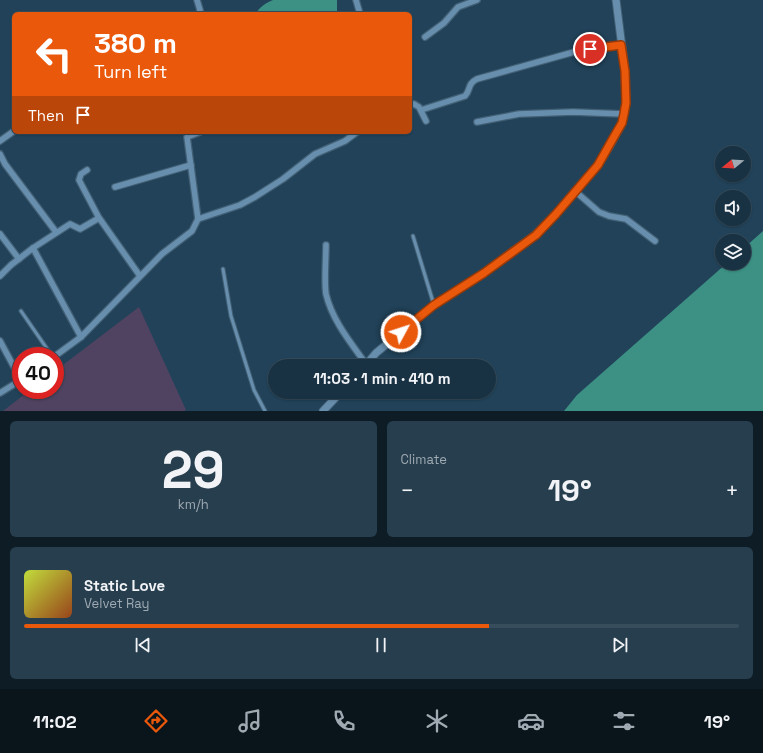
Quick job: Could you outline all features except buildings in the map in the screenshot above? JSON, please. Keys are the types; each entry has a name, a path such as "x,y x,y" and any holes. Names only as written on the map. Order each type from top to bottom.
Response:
{"street":[{"path":"197,0 200,12"},
{"path":"356,0 359,12"},
{"path":"425,37 444,23 458,7 477,0"},
{"path":"370,359 434,305 484,273 536,235 598,165 622,123 626,103 625,71 616,0"},
{"path":"421,110 464,96 467,93 470,84 477,79 574,52 621,45"},
{"path":"412,105 418,105 426,121"},
{"path":"477,122 519,114 573,112 624,114"},
{"path":"0,141 12,132"},
{"path":"64,349 81,337 162,254 192,231 198,219 187,137 195,134"},
{"path":"198,219 240,205 255,197 316,154 345,141 354,134"},
{"path":"0,154 5,164 56,232"},
{"path":"115,187 191,165"},
{"path":"87,170 81,174 79,180 99,218 140,276"},
{"path":"575,192 600,212 609,216 626,219 655,241"},
{"path":"0,276 33,248 56,232 70,224 80,229 99,218"},
{"path":"0,234 19,259"},
{"path":"326,245 326,293 339,324 361,359"},
{"path":"33,248 81,337"},
{"path":"0,342 12,364"},
{"path":"0,393 12,386"},
{"path":"323,411 334,399"}],"lane":[{"path":"413,236 434,305"},
{"path":"223,270 234,323 254,390 265,411"},
{"path":"21,311 47,347"}],"shaded area":[{"path":"273,0 337,0 337,12 258,12 268,2"},
{"path":"763,231 763,411 564,411 577,395 719,270 751,270 751,242"},
{"path":"139,307 186,410 3,411 18,399 64,399 64,364"}],"route":[{"path":"401,332 434,305 484,273 536,235 598,165 622,123 626,103 625,71 621,45 590,49"}]}
